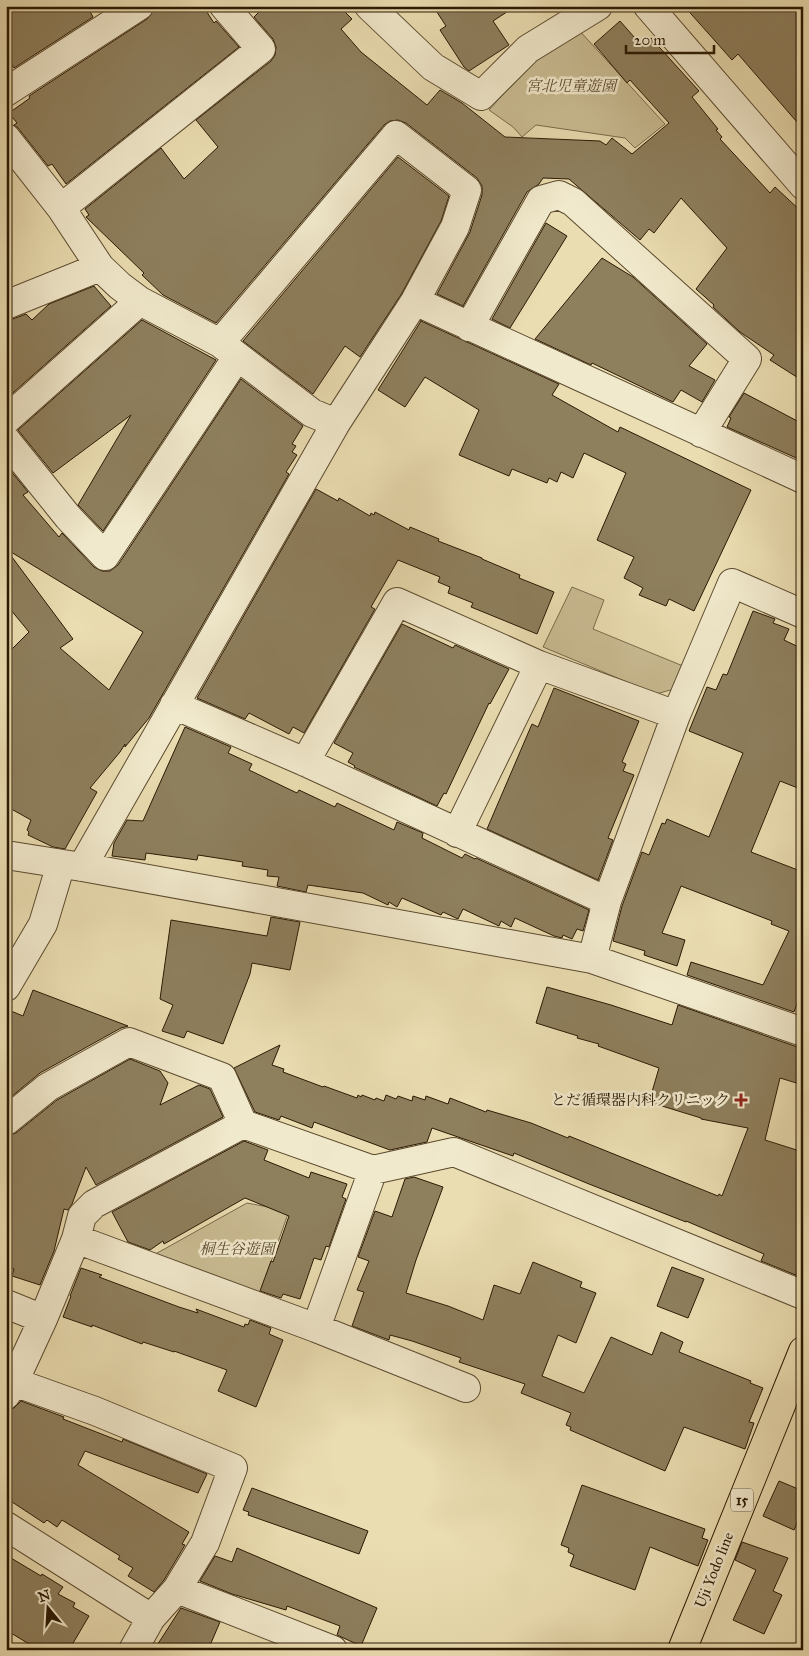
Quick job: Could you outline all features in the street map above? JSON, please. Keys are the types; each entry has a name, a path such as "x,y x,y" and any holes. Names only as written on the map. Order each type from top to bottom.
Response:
{"main road":[{"name":"Uji Yodo line","path":"682,1650 803,1351"}],"street":[{"path":"6,92 139,6"},
{"path":"61,208 260,49 224,6"},
{"path":"369,6 433,68 481,96 528,49 598,6"},
{"path":"648,6 803,185"},
{"path":"6,440 68,517 105,556 229,350 396,135 467,190 455,227 414,301 336,423 174,705 71,865 43,924 6,987"},
{"path":"6,138 61,208 100,267 120,286 140,301 229,350 312,413 336,423"},
{"path":"469,327 541,200 559,195 573,202 747,359 701,432"},
{"path":"6,305 100,267"},
{"path":"6,420 140,301"},
{"path":"414,301 803,479"},
{"path":"592,959 607,900 676,715 732,584 803,614"},
{"path":"306,762 397,602 538,665 676,715"},
{"path":"457,833 538,665"},
{"path":"174,705 306,762 457,833 607,900"},
{"path":"6,855 71,865 592,959 803,1032"},
{"path":"6,1121 48,1087 129,1042 222,1077 242,1124"},
{"path":"133,1650 151,1618 177,1589 205,1543 233,1468 95,1411 10,1389 43,1319 76,1239 82,1216 94,1204 242,1124 374,1170 454,1152 803,1295"},
{"path":"316,1328 374,1170"},
{"path":"76,1239 316,1328 466,1388"},
{"path":"6,1304 43,1319"},
{"path":"6,1526 151,1618"},
{"path":"177,1589 333,1650"}],"green space":[{"name":"宮北児童遊園","path":"577,28 665,124 635,148 625,138 536,125 522,137 513,127 489,110 539,54"},
{"path":"572,587 604,600 593,629 683,666 674,689 656,694 543,647"},
{"name":"桐生谷遊園","path":"247,1203 289,1211 259,1296 150,1257"}],"building":[{"path":"6,6 87,6 93,17 14,68 6,54"},
{"path":"161,6 203,6 214,23 216,21 239,47 66,184 52,164 48,166 14,125 17,123 9,113 30,98 29,96 147,19 153,11"},
{"path":"265,6 339,6 352,19 341,29 361,52 427,105 440,90 462,103 505,137 600,141 606,145 612,138 632,154 669,123 630,80 627,83 594,44 620,21 642,46 651,38 699,91 692,97 718,129 716,130 722,137 720,139 770,193 775,187 803,213 803,381 770,360 774,355 740,332 696,289 727,248 681,198 654,233 649,229 640,240 569,179 543,178 539,184 527,192 463,306 437,294 470,232 482,195 482,186 477,178 406,123 398,120 390,121 384,125 216,323 163,295 142,275 144,273 86,217 89,215 85,209 161,148 184,179 218,147 196,120 271,61 275,55 276,47 273,39 254,17"},
{"path":"433,6 516,6 493,21 509,45 469,71 464,67 440,30 446,26"},
{"path":"684,6 803,6 803,129 738,54 732,60"},
{"path":"398,157 449,196 441,221 402,293 360,357 345,346 313,394 243,341"},
{"path":"546,223 567,236 510,328 492,319"},
{"path":"602,258 633,277 707,344 689,366 715,380 702,402 681,390 673,402 592,363 591,365 535,339"},
{"path":"94,286 111,306 6,399 6,323 26,314 32,320 49,304"},
{"path":"142,320 216,360 103,531 78,505 131,415 53,473 18,430"},
{"path":"421,321 559,384 552,395 618,432 620,427 751,490 694,611 669,599 666,606 639,595 643,588 624,578 634,557 597,540 626,473 584,453 573,478 561,472 557,482 549,478 547,483 512,469 509,476 459,455 479,410 425,377 405,407 378,390"},
{"path":"241,379 303,426 292,444 296,446 292,452 297,455 286,472 289,474 149,718 125,747 125,744 90,788 97,792 65,849 53,847 28,835 29,832 27,830 31,820 6,806 6,655 29,632 6,604 6,465 28,492 23,495 59,537 62,533 94,567 102,571 110,571 118,565","holes":["6,549 143,632 109,690 60,648 73,639"]},
{"path":"744,393 803,424 803,461 727,427 731,418 729,417"},
{"path":"316,489 338,501 339,498 370,516 371,513 374,515 375,512 409,530 410,527 439,539 438,541 482,558 520,575 519,578 554,592 537,634 471,607 473,603 448,593 450,587 438,582 440,577 398,560 371,607 375,609 304,733 293,727 289,734 249,713 245,719 197,698"},
{"path":"753,611 775,619 773,623 789,629 784,640 803,649 803,790 780,781 751,852 803,872 803,987 794,1012 687,975 691,962 763,985 789,931 771,924 772,921 681,886 662,933 685,940 677,966 644,955 645,951 613,941 622,906 642,852 649,855 662,823 665,824 667,819 709,837 743,753 689,731 707,687 716,690 723,674 727,675"},
{"path":"402,624 453,648 455,645 509,669 489,703 446,794 444,793 437,806 354,767 348,762 353,753 334,743"},
{"path":"554,688 639,721 622,762 626,764 623,771 634,775 608,838 613,840 598,880 487,829 532,724 538,727"},
{"path":"185,727 231,747 228,753 252,764 249,770 297,793 299,790 335,807 337,803 394,830 397,822 423,833 422,838 462,858 465,854 476,858 589,910 583,931 577,929 572,939 563,935 562,938 515,918 511,927 501,921 499,926 463,909 458,919 443,912 441,915 402,898 397,907 389,902 388,905 363,893 308,885 306,892 277,886 279,877 267,876 268,870 242,866 243,862 198,855 197,860 146,853 145,860 112,856 114,843 127,820 143,821"},
{"path":"271,917 300,922 290,970 252,963 250,974 223,1044 187,1031 184,1038 162,1031 173,1005 160,999 171,920 267,936"},
{"path":"547,987 672,1025 678,1005 803,1049 803,1085 780,1078 765,1140 803,1152 803,1278 761,1261 764,1254 686,1221 514,1153 513,1156 432,1128 427,1142 390,1150 314,1122 312,1128 281,1116 279,1120 255,1112 234,1068 280,1045 272,1065 284,1069 283,1072 323,1087 357,1098 358,1095 361,1097 362,1095 384,1101 386,1095 396,1099 398,1096 412,1101 413,1096 425,1100 426,1096 448,1104 450,1098 486,1112 487,1110 531,1123 568,1138 569,1136 722,1196 748,1128 701,1119 649,1102 659,1068 598,1046 599,1044 577,1038 578,1036 536,1023"},
{"path":"33,990 128,1026 121,1028 40,1073 6,1101 6,1024 11,1011 23,1016"},
{"path":"130,1059 160,1071 168,1083 160,1105 199,1085 210,1089 223,1117 96,1185 86,1167 72,1204 68,1210 64,1209 54,1251 40,1285 12,1276 14,1269 6,1266 6,1136 16,1133 57,1100"},
{"path":"244,1141 268,1150 264,1160 309,1178 311,1172 347,1184 342,1197 346,1199 329,1247 326,1246 321,1260 314,1258 300,1299 283,1294 281,1298 260,1291 271,1261 273,1262 289,1216 245,1198 164,1244 163,1241 150,1250 128,1242 112,1212"},
{"path":"414,1177 443,1187 406,1293 448,1306 483,1320 494,1285 520,1294 533,1262 582,1282 580,1287 596,1293 576,1343 558,1335 542,1376 584,1393 611,1337 652,1355 661,1332 683,1342 679,1352 751,1381 750,1383 763,1388 749,1422 754,1423 745,1449 684,1427 665,1471 570,1430 571,1427 566,1425 571,1413 521,1393 525,1384 459,1362 461,1358 412,1341 390,1335 389,1340 352,1326 364,1292 357,1290 369,1261 358,1257 375,1211 392,1217 405,1179"},
{"path":"672,1267 704,1279 688,1318 657,1306"},
{"path":"81,1268 102,1275 99,1277 198,1313 196,1309 244,1327 245,1324 248,1325 250,1320 271,1328 269,1334 283,1340 256,1407 218,1391 227,1370 174,1351 143,1342 142,1344 92,1325 92,1327 63,1317"},
{"path":"21,1401 122,1442 123,1439 207,1474 198,1493 85,1451 78,1465 189,1532 182,1544 185,1545 164,1580 154,1592 128,1576 133,1568 118,1559 120,1556 62,1520 57,1527 47,1520 44,1523 6,1498 6,1411 14,1408"},
{"path":"779,1481 803,1491 803,1510 794,1530 763,1516"},
{"path":"582,1485 705,1529 702,1538 708,1540 698,1566 650,1547 635,1590 570,1566 574,1555 568,1552 569,1548 561,1545"},
{"path":"252,1488 368,1531 359,1554 248,1515 249,1512 243,1510"},
{"path":"742,1542 788,1558 773,1591 782,1595 764,1634 733,1620 756,1570 735,1560"},
{"path":"237,1548 377,1608 361,1646 337,1635 340,1626 287,1606 286,1610 232,1594 200,1581 215,1556 232,1562"},
{"path":"6,1555 63,1587 58,1594 75,1603 73,1607 89,1616 69,1650 39,1650 6,1630"},
{"path":"181,1608 220,1622 208,1650 154,1650"}],"place":[{"name":"とだ循環器内科クリニック","path":"741,1100"}]}
